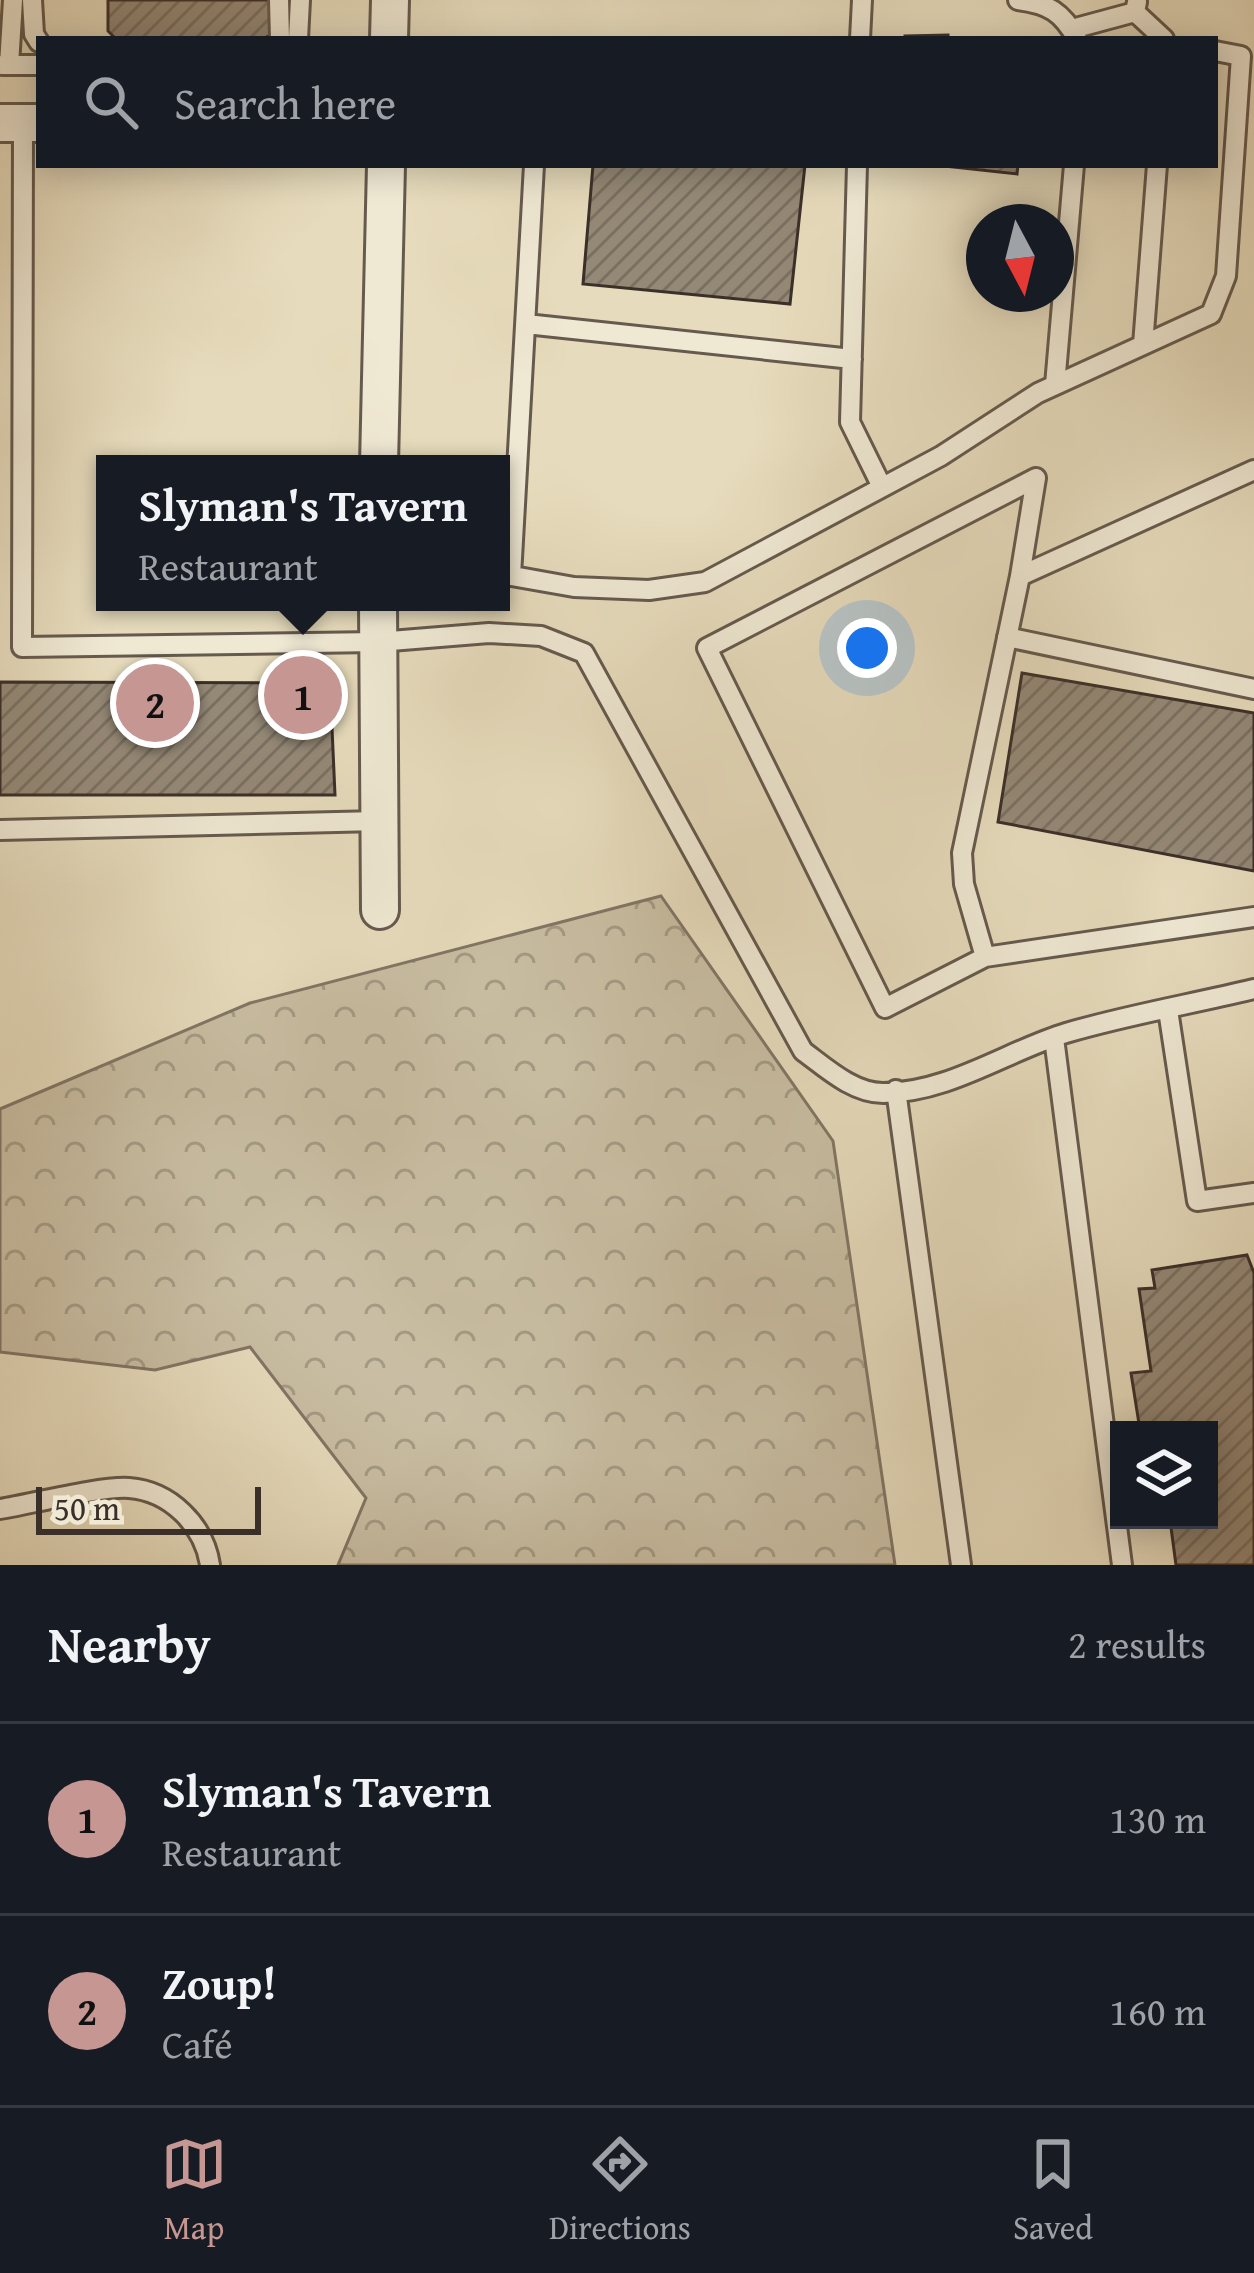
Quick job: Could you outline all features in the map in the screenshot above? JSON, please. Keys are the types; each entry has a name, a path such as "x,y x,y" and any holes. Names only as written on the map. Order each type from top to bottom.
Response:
{"street":[{"path":"389,36 390,0"},
{"path":"380,455 386,168"},
{"path":"377,611 380,910"}],"lane":[{"path":"13,0 4,65 36,65"},
{"path":"32,0 36,37"},
{"path":"279,0 280,36"},
{"path":"298,36 301,0"},
{"path":"860,36 862,0"},
{"path":"1018,0 1044,4 1064,15 1074,34 1136,6 1161,36"},
{"path":"510,576 574,587 649,590 705,582 882,487 1055,385 1211,314 1226,276 1247,57"},
{"path":"21,123 22,647 378,642 506,634 541,636 584,653 803,1052 850,1084 882,1093 972,1071 1054,1038 1254,989"},
{"path":"510,525 534,168"},
{"path":"857,168 850,422 882,487"},
{"path":"1055,385 1074,168"},
{"path":"1143,345 1157,168"},
{"path":"526,324 852,359"},
{"path":"1020,576 1254,470"},
{"path":"985,957 964,884 962,853 1036,478 707,648 885,1007 985,957 1254,916"},
{"path":"1007,637 1254,689"},
{"path":"0,830 378,821"},
{"path":"1168,1010 1197,1201 1254,1193"},
{"path":"1054,1038 1122,1565"},
{"path":"896,1090 961,1565"},
{"path":"0,1510 127,1487 157,1495 189,1517 205,1542 210,1565"}],"green space":[{"path":"661,896 833,1141 895,1565 338,1565 366,1498 250,1347 155,1370 0,1352 0,1109 250,1003"}],"building":[{"path":"108,0 272,0 268,36 113,36 108,31"},
{"path":"593,168 805,168 790,304 583,284"},
{"path":"962,168 1018,168 1017,174"},
{"path":"1022,673 1254,713 1254,871 998,822"},
{"path":"0,682 330,683 335,795 0,795"},
{"path":"1247,1255 1254,1273 1254,1565 1176,1565 1171,1529 1218,1529 1218,1421 1139,1421 1131,1373 1151,1371 1139,1289 1155,1288 1152,1270"}],"place":[{"name":"Slyman's Tavern","path":"303,695"},
{"name":"Zoup!","path":"155,703"}]}
